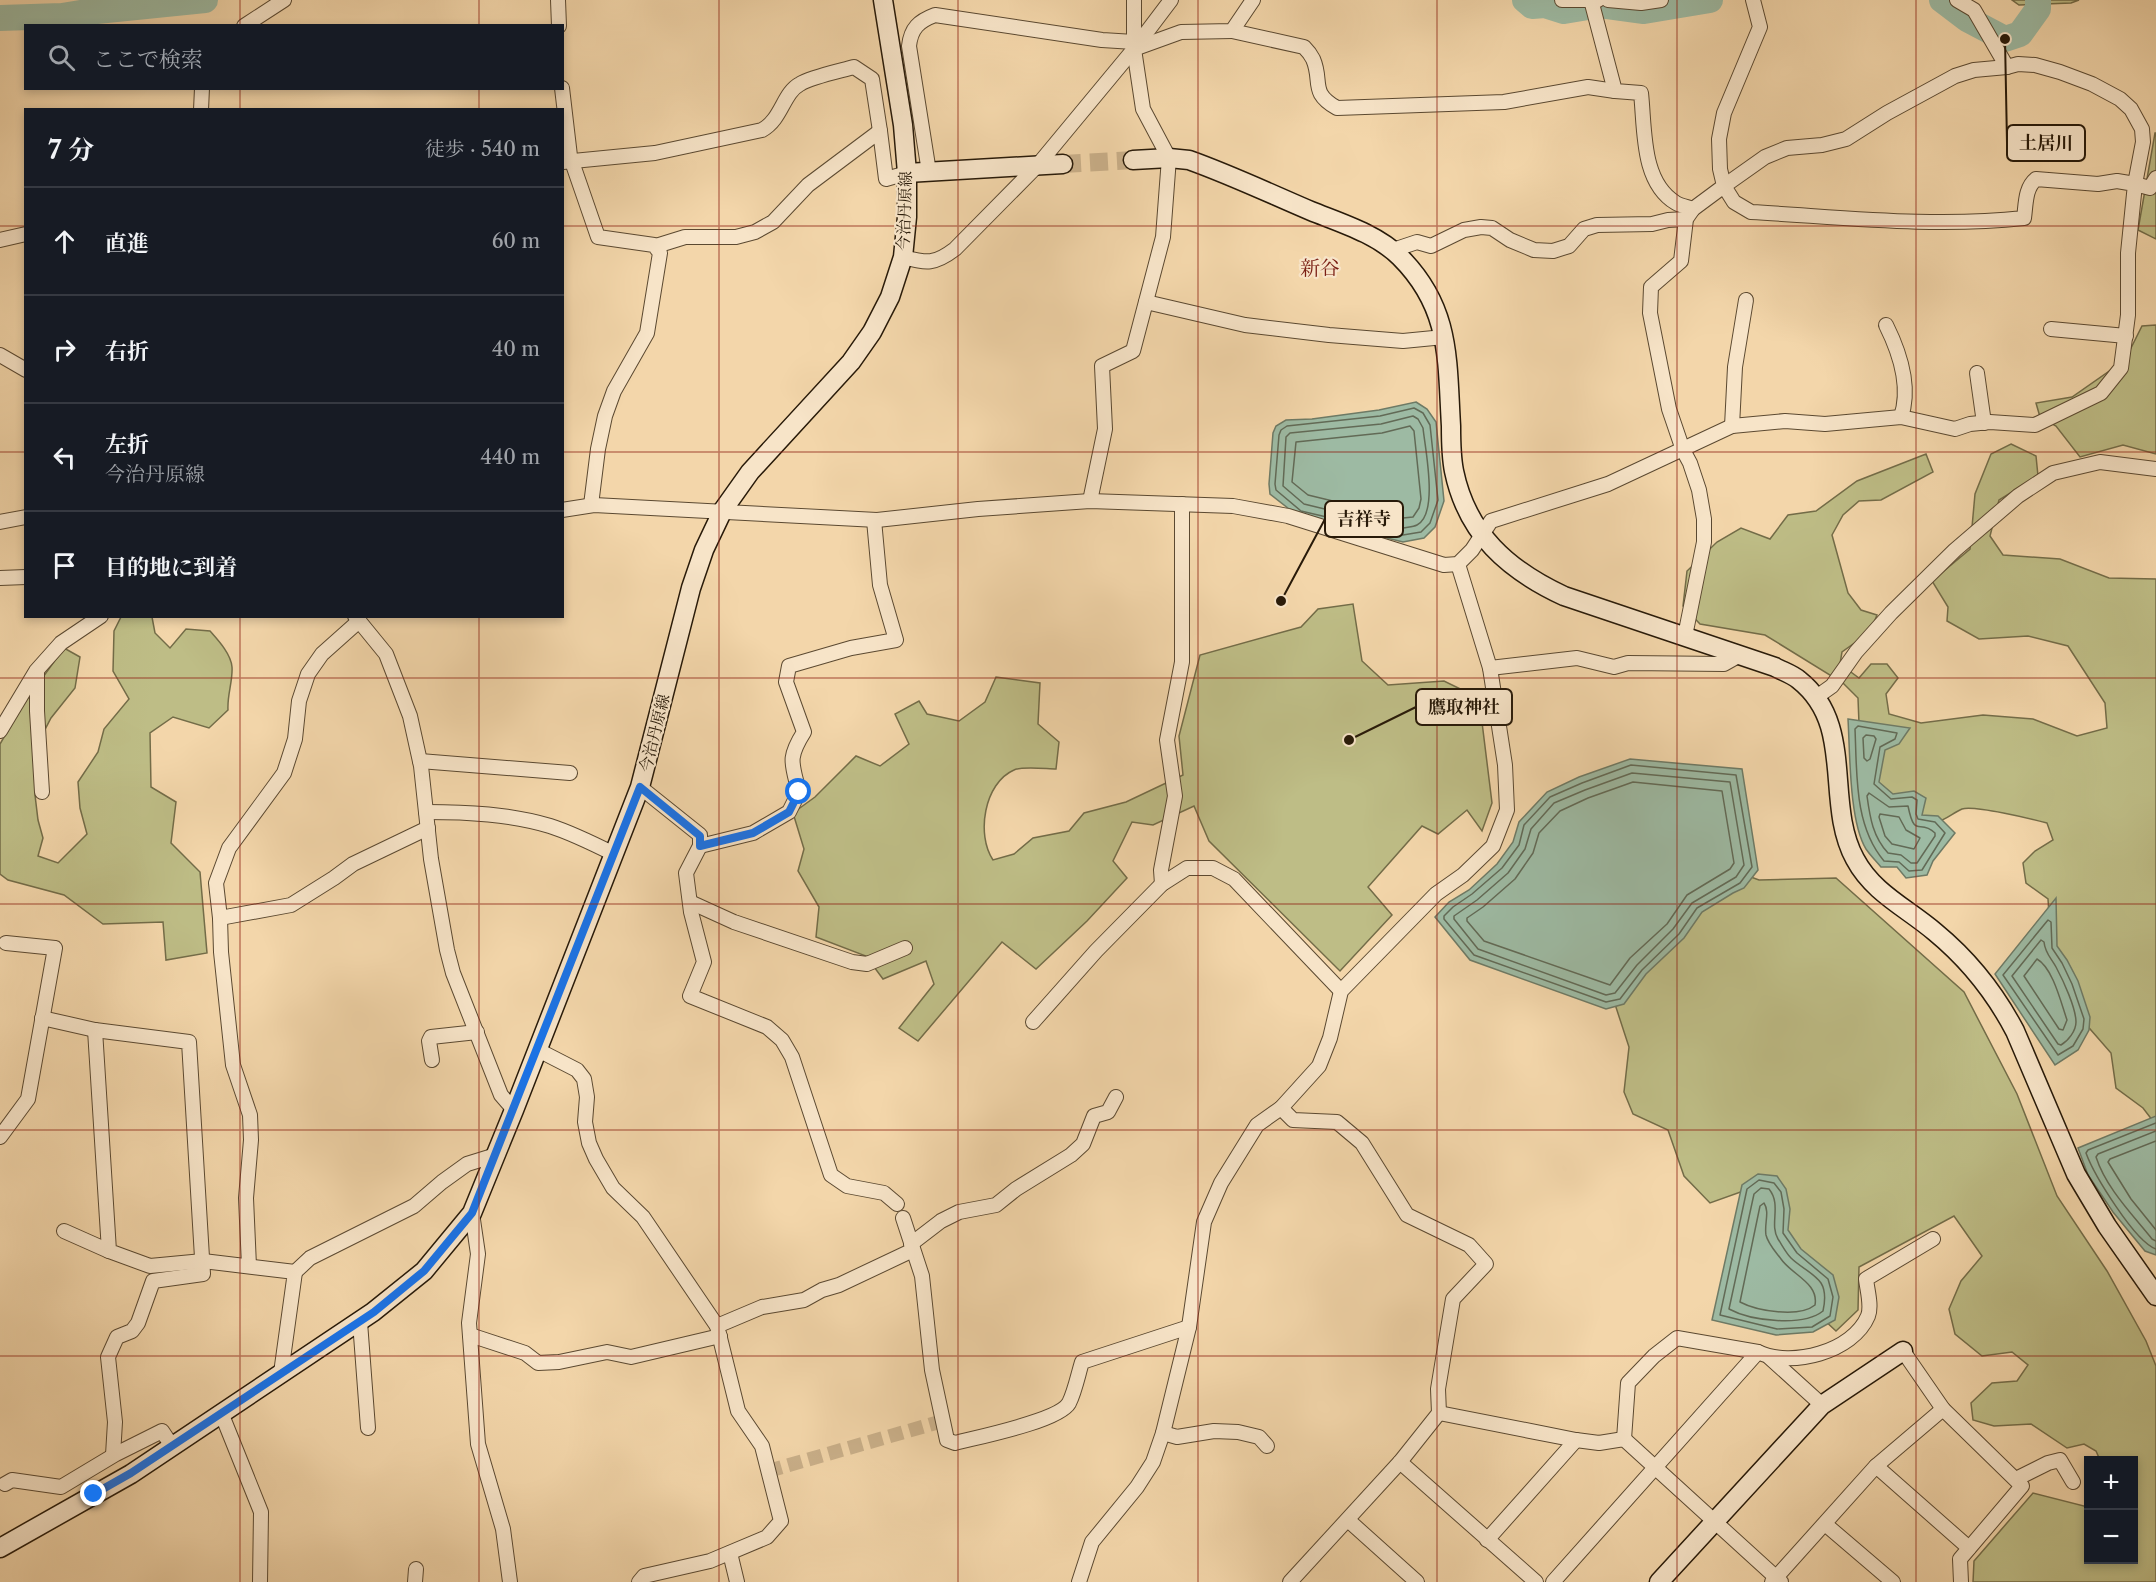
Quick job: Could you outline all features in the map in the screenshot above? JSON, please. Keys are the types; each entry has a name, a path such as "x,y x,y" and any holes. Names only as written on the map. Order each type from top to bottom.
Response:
{"street":[{"path":"247,24 284,0"},
{"path":"558,0 559,24"},
{"name":"今治丹原線","path":"0,1548 131,1473 360,1322 424,1271 472,1213 640,787 691,588 704,550 723,510 750,472 850,362 872,332 885,306 903,257 907,217 907,173 903,124 883,0"},
{"path":"1090,501 1104,429 1102,366 1133,351 1162,237 1169,158 1143,109 1134,45 1134,0"},
{"path":"903,257 929,263 943,258 955,249 1037,166 1172,0"},
{"path":"1232,32 1253,0"},
{"path":"1562,0 1595,0 1615,91"},
{"path":"1608,0 1641,3 1661,0"},
{"path":"1754,0 1760,27 1724,113 1719,139 1720,169 1724,186 1734,202 1750,212 1917,222 1993,221 2024,218 2030,184 2036,179 2098,184 2117,181 2150,188 2156,178"},
{"path":"1957,0 1974,10 2007,67"},
{"path":"929,172 909,46 910,33 922,20 935,15 1134,45 1181,32 1232,32 1304,47 1313,59 1318,89 1325,101 1337,108 1504,102 1588,87 1641,93 1648,162 1657,184 1690,214"},
{"path":"564,510 591,505 723,510 874,520 978,509 1090,501 1233,506 1288,516 1444,565 1458,564 1483,535 1491,521 1608,484 1732,426 1785,421 1825,424 1901,417 1955,429 1970,423 2035,425 2101,393 2121,368 2128,315 2128,253 2134,184 2143,142 2142,129 2131,109 2120,99 2092,84 2060,72 2035,65 2018,64 1974,70 1955,76 1887,113 1846,139 1822,145 1787,148 1765,157 1690,214 1652,224 1598,225 1584,229 1569,246 1553,251 1534,250 1510,240 1492,228 1481,227 1464,230 1431,246 1417,242 1393,250"},
{"path":"567,162 655,153 762,130 772,124 790,94 799,84 854,67 872,79 886,179 907,173 1063,164"},
{"path":"201,108 202,90"},
{"path":"562,90 563,108"},
{"path":"564,118 567,162 598,237 656,246 685,237 736,237 755,232 772,222 808,185 880,131"},
{"path":"1133,160 1169,158 1189,160 1364,234 1393,250 1416,274 1429,294 1439,317 1447,357 1454,470 1469,513 1495,551 1514,569 1536,583 1564,596 1775,667 1799,679 1815,698 1830,723 1844,829 1854,858 1879,890 1933,929 1976,970 2015,1031 2076,1174 2107,1226 2156,1296"},
{"path":"1684,636 1704,542 1704,519 1699,490 1669,409 1650,313 1651,288 1681,261 1690,214"},
{"path":"0,240 24,234"},
{"path":"591,505 605,416 614,391 647,333 660,252 656,246"},
{"path":"1732,426 1735,367 1746,300"},
{"path":"1146,302 1245,325 1308,333 1403,341 1444,337"},
{"path":"1886,325 1894,341 1905,385 1906,403 1901,417"},
{"path":"2051,329 2126,336"},
{"path":"0,355 24,368"},
{"path":"1977,373 1984,423"},
{"path":"1815,698 1832,687 1856,652 1891,613 1956,550 2018,496 2053,473 2100,462 2156,469"},
{"path":"1162,884 1161,870 1175,796 1167,740 1182,662 1182,504"},
{"path":"0,522 24,517"},
{"path":"700,846 753,833 789,812 799,792 791,760 794,747 804,732 786,682 789,666 850,648 896,640 880,585 874,520"},
{"path":"1079,1582 1092,1542 1137,1487 1153,1462 1163,1433 1189,1328 1204,1222 1221,1183 1257,1125 1281,1108 1319,1065 1330,1038 1341,991 1436,894 1463,875 1493,846 1507,810 1505,765 1491,668 1458,564"},
{"path":"0,578 24,577"},
{"path":"0,731 38,669 62,643 98,618"},
{"path":"249,1266 246,1198 251,1140 250,1115 233,1065 216,883 229,848 284,772 295,739 299,701 308,674 322,654 357,619 386,654 410,716 420,761 431,859 453,973 501,1095 514,1110"},
{"path":"1491,668 1577,658 1614,667 1628,663 1724,664 1740,655"},
{"path":"38,669 37,711 42,792"},
{"path":"420,761 570,773"},
{"path":"640,787 700,836 700,846 686,873 690,902 704,962 690,996 767,1027 783,1040 792,1058 831,1174 847,1186 884,1193 897,1204"},
{"path":"426,812 457,812 517,819 550,826 614,854"},
{"path":"220,918 291,905 353,864 428,828"},
{"path":"1033,1022 1096,951 1162,884 1187,867 1213,868 1234,879 1341,991"},
{"path":"690,902 734,922 852,962 867,964 904,948"},
{"path":"0,1137 28,1099 54,948 6,943"},
{"path":"42,1018 95,1030 189,1042 203,1274 153,1281 138,1323 132,1331 117,1337 113,1343 108,1357 115,1422 113,1455"},
{"path":"95,1030 109,1251"},
{"path":"432,1060 429,1041 431,1037 477,1032"},
{"path":"538,1050 577,1070 584,1079 587,1097 585,1122 588,1143 596,1160 613,1188 643,1217 718,1331 738,1410 762,1446 780,1521 767,1538 710,1561 644,1576 639,1582"},
{"path":"470,1335 525,1353 538,1363 559,1362 607,1352 631,1357 718,1331 762,1307 804,1300 822,1290 839,1285 912,1247 941,1221 959,1212 996,1205 1016,1189 1071,1155 1083,1144 1094,1116 1108,1112 1116,1097"},
{"path":"1281,1108 1293,1120 1337,1122 1362,1143 1407,1215 1469,1245 1486,1264 1453,1299 1438,1389 1439,1413 1400,1462 1296,1580"},
{"path":"281,1373 295,1272 310,1258 414,1206 467,1164 496,1155"},
{"path":"472,1213 478,1254 470,1335 478,1444 503,1529 510,1582"},
{"path":"903,1218 922,1276 932,1370 947,1440 955,1443 1033,1423 1057,1413 1068,1404 1082,1362 1189,1328"},
{"path":"64,1231 150,1266 202,1261 295,1272"},
{"path":"1624,1439 1629,1383 1653,1356 1677,1338 1763,1354 1802,1357 1828,1351 1858,1334 1870,1313 1866,1279 1932,1239"},
{"path":"360,1322 368,1428"},
{"path":"1659,1582 1822,1405 1903,1351 1943,1409 2022,1486 1960,1559 1961,1582"},
{"path":"1763,1354 1822,1405"},
{"path":"1553,1582 1763,1354"},
{"path":"1439,1413 1576,1440 1599,1443 1624,1439 1715,1521 1776,1581 1876,1466 1943,1409"},
{"path":"222,1415 261,1512 260,1582"},
{"path":"5,1484 12,1480 61,1487 113,1455 162,1431 172,1446"},
{"path":"1163,1433 1178,1437 1214,1431 1238,1432 1259,1437 1267,1446"},
{"path":"1487,1540 1576,1440"},
{"path":"2016,1479 2048,1463 2060,1460 2073,1482"},
{"path":"1400,1462 1536,1582"},
{"path":"1876,1466 1969,1548"},
{"path":"1348,1520 1417,1582"},
{"path":"1825,1524 1893,1582"},
{"path":"730,1553 737,1582"}],"shaded area":[{"path":"2012,0 2079,0 2071,3 2019,5"},
{"path":"2156,133 2156,239 2138,230"},
{"path":"2156,325 2156,454 2123,445 2080,457 2056,426 2040,417 2036,403 2072,397 2125,360 2142,326"},
{"path":"2011,444 2036,456 2038,476 1999,500 1990,536 2003,555 2060,559 2109,578 2156,579 2156,1125 2143,1108 2116,1088 2111,1053 2084,1022 2051,945 2048,899 2026,883 2023,863 2035,851 2053,840 2047,823 1968,808 1937,822 1889,801 1872,784 1859,724 1858,698 1843,683 1765,635 1700,624 1683,606 1687,571 1717,542 1741,528 1770,539 1788,515 1816,511 1857,481 1926,454 1933,472 1881,500 1859,501 1843,515 1832,535 1848,593 1861,610 1877,615 1870,632 1842,652 1840,664 1859,678 1871,664 1887,664 1898,678 1886,694 1889,714 1921,723 1983,715 2033,719 2077,736 2107,728 2105,703 2068,646 2028,636 1979,639 1947,621 1948,607 1932,581 1970,549 1975,494 1991,454"},
{"path":"1353,604 1362,661 1388,685 1444,681 1479,698 1492,803 1482,831 1467,810 1438,834 1422,826 1368,887 1392,915 1340,971 1209,841 1194,806 1153,825 1132,822 1113,861 1127,878 1087,921 1036,969 1002,942 918,1041 899,1028 934,984 926,961 883,979 866,956 816,937 819,907 798,871 804,849 793,813 815,797 856,756 880,766 909,744 895,714 919,701 927,714 959,721 985,702 996,677 1040,683 1038,724 1059,742 1056,769 1014,770 996,786 986,810 984,824 988,849 993,860 1014,854 1033,838 1069,831 1084,813 1126,802 1183,775 1179,736 1200,655 1301,627 1318,609"},
{"path":"120,618 152,618 155,633 170,648 186,629 210,631 224,648 231,662 228,710 209,728 173,717 150,733 151,787 176,802 171,843 200,872 207,953 166,960 163,922 103,924 64,895 8,880 0,874 0,744 22,706 64,648 80,657 75,688 51,718 35,749 35,795 43,838 38,856 58,863 87,834 80,808 78,782 98,752 104,729 129,699 113,671 114,631"},
{"path":"1729,869 1759,880 1836,878 1964,992 2017,1094 2057,1196 2107,1271 2146,1341 2156,1366 2156,1582 1973,1582 1974,1561 2033,1493 2084,1506 2084,1564 2138,1564 2138,1456 2098,1456 2096,1451 2084,1444 2067,1448 2031,1424 1994,1426 1973,1420 1971,1403 1992,1383 2017,1381 2028,1365 2012,1352 1982,1356 1955,1334 1949,1309 1961,1281 1982,1256 1954,1216 1859,1267 1858,1310 1836,1331 1821,1317 1763,1184 1710,1203 1684,1176 1668,1130 1633,1114 1624,1092 1629,1047 1611,992"}],"water":[{"path":"1416,402 1427,409 1436,422 1444,501 1435,527 1424,538 1403,542 1298,516 1270,494 1273,433 1276,426 1286,420 1379,410"},
{"path":"1848,719 1910,728 1899,744 1885,750 1879,782 1893,794 1914,791 1926,798 1922,815 1938,816 1955,833 1933,861 1927,875 1906,878 1897,867 1881,867 1866,849 1860,837 1853,804"},
{"path":"1630,759 1742,769 1758,870 1744,888 1702,912 1684,938 1646,974 1624,1004 1606,1009 1470,960 1435,917 1449,902 1469,890 1497,864 1513,842 1519,822 1547,792 1579,777"},
{"path":"2056,898 2057,946 2078,981 2090,1017 2089,1030 2078,1050 2055,1065 1995,974"},
{"path":"2156,1116 2156,1255 2145,1251 2113,1212 2088,1175 2078,1148"},
{"path":"1758,1174 1777,1176 1786,1189 1790,1209 1788,1230 1801,1249 1833,1275 1839,1297 1835,1320 1813,1332 1776,1335 1712,1320 1742,1185"}],"waterway":[{"path":"0,18 62,16 205,0"},
{"path":"1525,0 1532,6 1545,5 1564,11 1600,5 1644,11 1710,0"},
{"path":"1942,0 1967,19 2005,39 2020,34 2038,9 2038,0"}],"tunnel":[{"path":"1063,164 1133,160"},
{"path":"768,1471 943,1421"}],"place":[{"name":"土居川","path":"2005,39"},
{"name":"吉祥寺","path":"1281,601"},
{"name":"鷹取神社","path":"1349,740"}],"district":[{"name":"新谷","path":"1320,268"}],"route":[{"path":"94,1494 222,1415 374,1312 424,1271 472,1213 640,787 700,836 700,846 753,833 789,812 799,792"}]}
